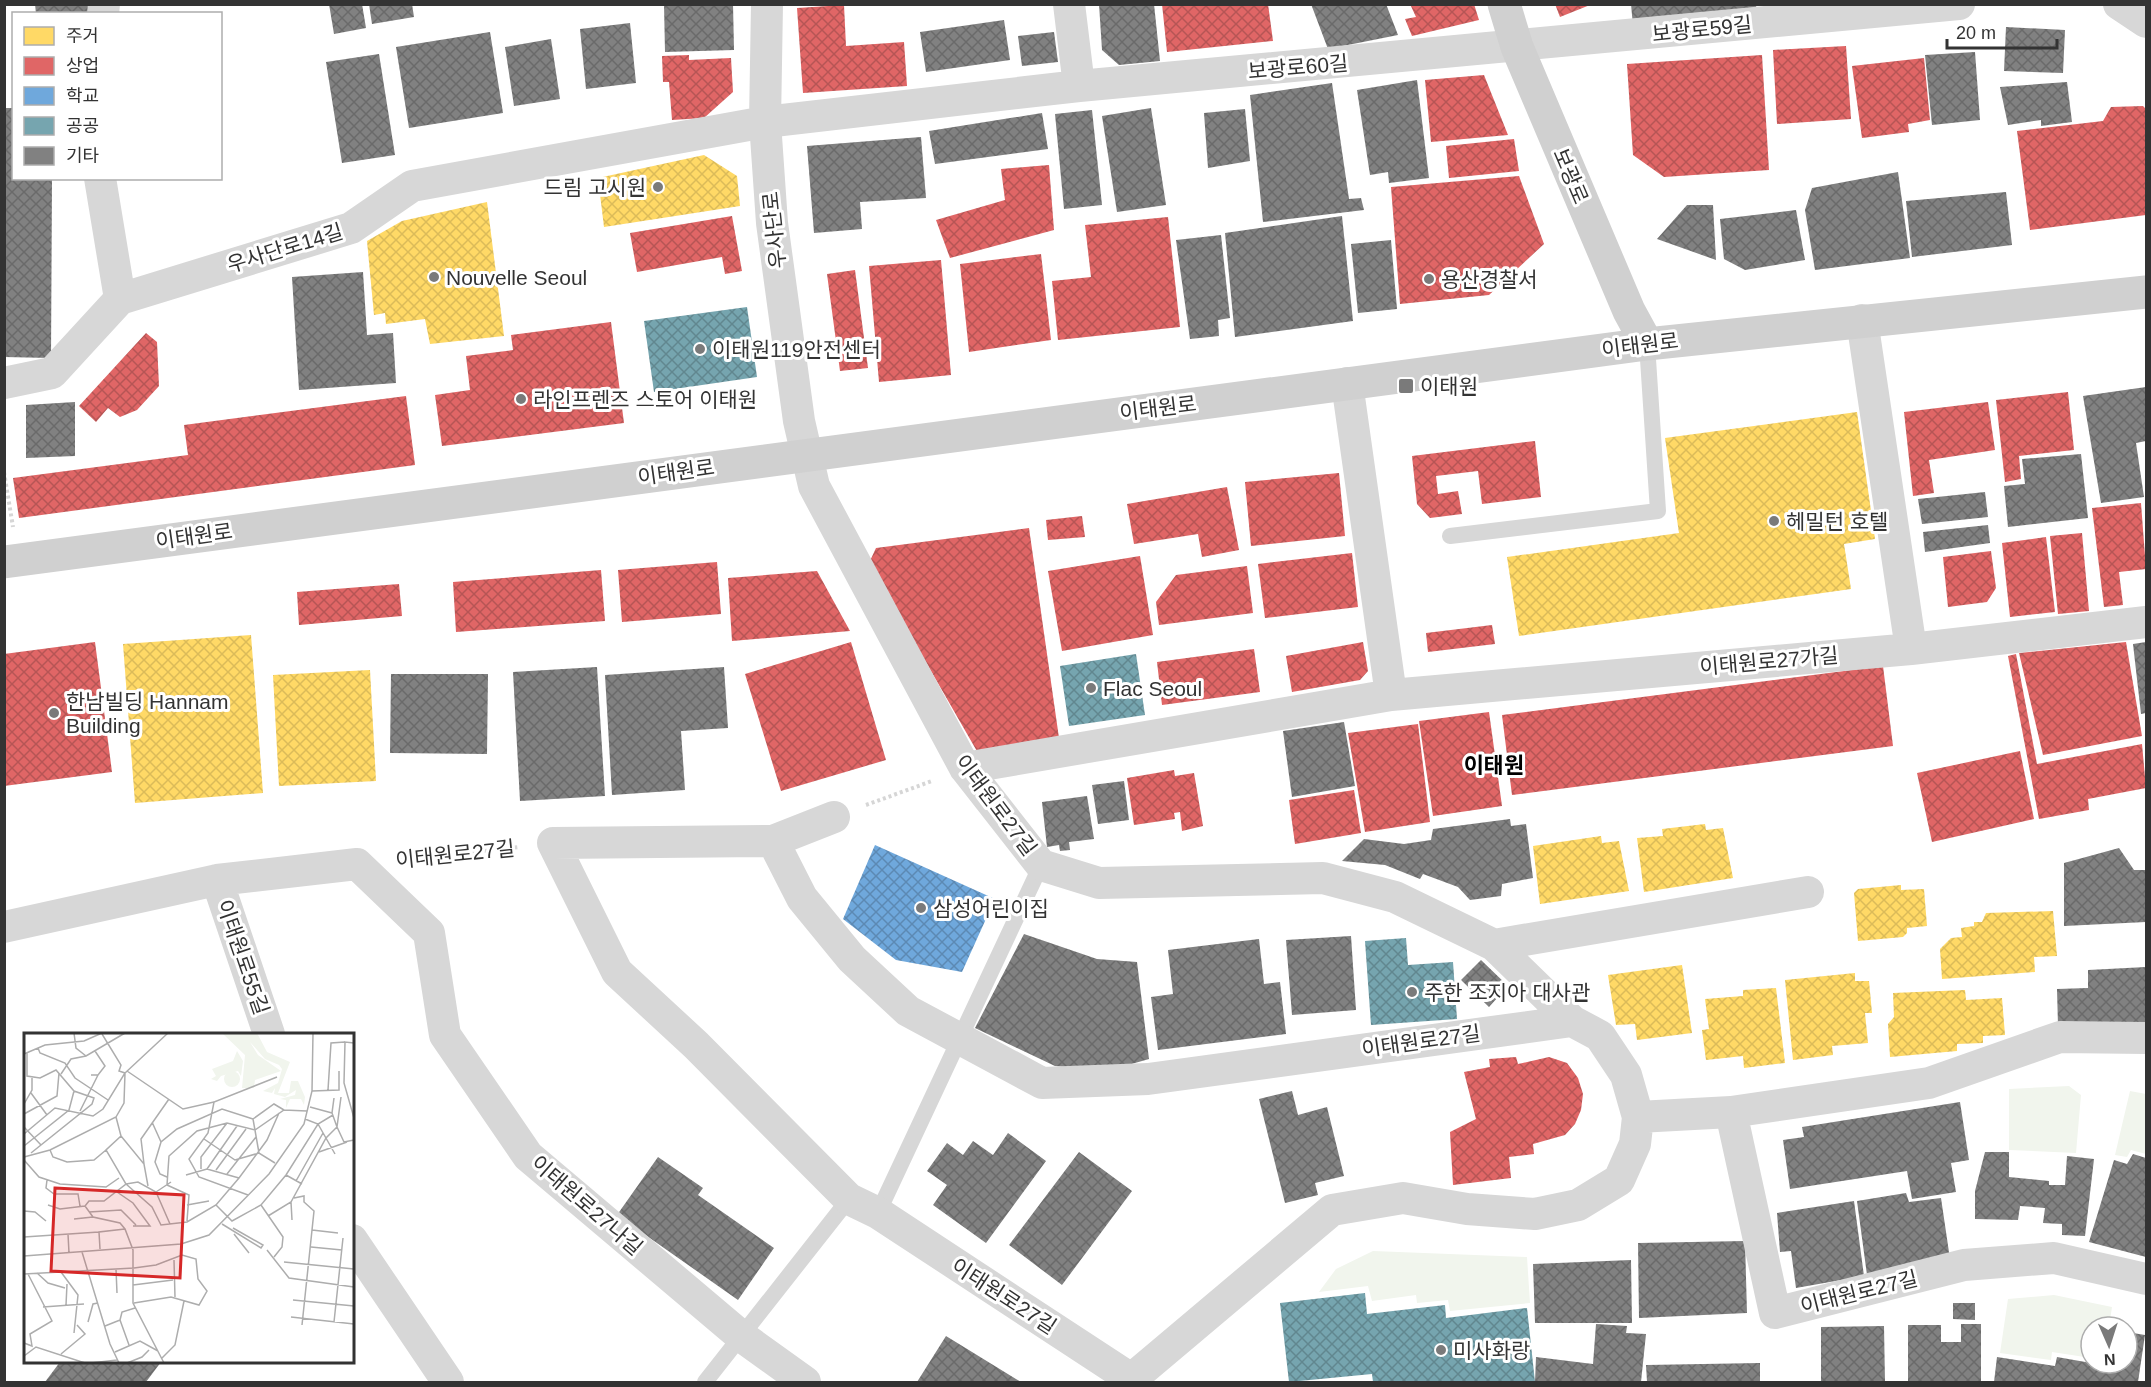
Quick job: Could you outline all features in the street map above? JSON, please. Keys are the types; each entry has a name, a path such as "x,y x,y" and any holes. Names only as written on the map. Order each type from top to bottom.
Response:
{"main road":[{"name":"보광로","path":"1503,4 1517,48 1629,311 1647,344"},
{"name":"이태원로","path":"4,562 1647,344 2146,292"}],"street":[{"name":"우사단로","path":"767,4 765,122 772,223 799,421 806,454"},
{"path":"1069,4 1079,86"},
{"name":"보광로59길","path":"1517,48 1959,4"},
{"path":"2118,4 2146,22"},
{"name":"보광로60길","path":"765,122 1079,86 1517,48"},
{"name":"우사단로14길","path":"120,298 351,228 412,186 765,122"},
{"path":"4,383 52,373 120,298 100,180"},
{"path":"1862,320 1911,649"},
{"path":"965,768 1391,695 1347,383"},
{"name":"이태원로27길","path":"553,843 617,972 696,1045 849,1199 878,1213 1129,1381 1332,1210 1404,1198 1467,1209 1535,1214 1578,1205 1619,1180 1635,1144 1638,1118 1626,1075 1600,1036 1572,1021 1494,945 1395,897 1323,878 1099,883 1041,865 965,768 814,486 806,454"},
{"name":"이태원로27가길","path":"1391,695 1911,649 2146,622"},
{"path":"553,843 773,841 834,817"},
{"name":"이태원로27길","path":"773,841 802,898 852,959 908,1011 1042,1083 1148,1079 1572,1021"},
{"path":"4,927 217,880 357,864"},
{"name":"이태원로27나길","path":"357,864 429,933 445,1035 528,1156 741,1336 805,1383"},
{"name":"이태원로55길","path":"217,880 268,1033"},
{"path":"1494,945 1808,892"},
{"path":"1638,1118 1731,1112 1929,1083 2060,1037 2146,1038"},
{"name":"이태원로27길","path":"1731,1112 1775,1313 1964,1265 2054,1258 2146,1279"},
{"path":"354,1243 448,1383"}],"lane":[{"path":"1450,536 1658,511 1647,344"},
{"path":"878,1213 1041,865"},
{"path":"705,1383 849,1199"}],"path":[{"path":"4,472 14,530"},
{"path":"834,817 965,768"},
{"name":"이태원로27길","path":"357,864 553,843"}],"shaded area":[{"path":"2069,1086 2081,1095 2076,1153 2009,1150 2009,1089"},
{"path":"2130,1091 2146,1094 2146,1154 2131,1150 2127,1157 2115,1155"},
{"path":"1373,1251 1527,1257 1530,1303 1450,1311 1448,1300 1417,1303 1416,1295 1372,1301 1368,1286 1319,1292 1336,1269"},
{"path":"2054,1295 2112,1307 2111,1315 2079,1315 2079,1356 2052,1352 2051,1360 2000,1353 2008,1299"}],"building: 주거":[{"path":"704,155 737,176 740,206 604,227 598,178"},
{"name":"Nouvelle Seoul","path":"487,202 504,336 430,344 425,319 386,324 385,313 374,315 367,241 402,221"},
{"name":"헤밀턴 호텔","path":"1857,412 1875,539 1844,544 1851,589 1519,636 1507,557 1679,533 1665,438"},
{"path":"251,635 263,793 135,803 123,644"},
{"path":"370,670 376,781 279,786 273,675"},
{"path":"1705,824 1706,830 1723,828 1733,878 1644,892 1637,838 1663,836 1662,829"},
{"path":"1601,836 1602,843 1619,841 1629,891 1540,904 1533,846"},
{"path":"1901,885 1901,890 1924,889 1927,926 1907,928 1907,933 1903,937 1858,941 1854,893 1858,889"},
{"path":"2053,911 2057,956 2034,957 2035,972 1942,979 1940,949 1951,938 1962,937 1961,928 1974,926 1974,922 1982,922 1986,913"},
{"path":"1682,965 1692,1033 1637,1040 1635,1024 1616,1025 1608,975"},
{"path":"1855,973 1855,981 1869,981 1872,1013 1865,1013 1868,1043 1832,1046 1833,1055 1793,1060 1785,980"},
{"path":"1776,988 1785,1063 1744,1068 1743,1056 1706,1060 1702,1030 1709,1029 1705,999 1743,996 1743,990"},
{"path":"1965,990 1966,1000 2002,998 2005,1035 1983,1036 1983,1043 1957,1044 1957,1051 1890,1057 1888,1024 1894,1017 1893,993"}],"building: 상업":[{"path":"1162,4 1268,4 1273,41 1167,52"},
{"path":"1410,4 1474,4 1479,20 1412,36 1405,19 1416,17"},
{"path":"1555,4 1590,4 1590,5 1560,17"},
{"path":"844,5 846,46 904,42 907,86 803,93 797,8"},
{"path":"1846,46 1851,119 1777,124 1773,50"},
{"path":"689,55 689,60 731,58 733,92 704,118 672,120 669,82 663,82 662,56"},
{"path":"1762,55 1769,170 1664,177 1633,155 1627,64"},
{"path":"1924,58 1930,120 1908,124 1909,132 1862,138 1852,66"},
{"path":"1484,75 1508,135 1431,142 1425,80"},
{"path":"2143,106 2146,109 2146,215 2030,230 2017,131 2103,121 2111,107"},
{"path":"1514,139 1519,171 1449,178 1446,146"},
{"path":"1049,165 1054,230 950,258 936,220 1005,200 1001,169"},
{"path":"1519,176 1544,244 1489,295 1400,304 1391,187"},
{"path":"732,216 742,271 725,274 722,257 637,272 630,233"},
{"path":"1168,217 1180,327 1058,340 1052,281 1091,277 1085,225"},
{"path":"1041,254 1051,340 969,352 960,264"},
{"path":"941,260 951,375 879,382 869,266"},
{"path":"855,270 868,368 840,371 827,274"},
{"path":"611,322 624,423 442,446 435,395 470,390 466,356 513,350 511,335"},
{"path":"146,333 157,342 159,386 137,410 120,417 108,408 96,422 79,406"},
{"path":"2068,392 2074,450 2019,456 2021,479 2005,482 1996,400"},
{"path":"406,396 415,465 19,518 13,478 188,455 184,425"},
{"path":"1988,402 1995,450 1929,460 1934,493 1913,496 1904,412"},
{"path":"1535,441 1541,497 1482,504 1478,471 1436,476 1438,494 1458,491 1462,514 1430,518 1417,504 1412,456"},
{"path":"1339,473 1345,536 1251,546 1245,482"},
{"path":"1227,487 1239,550 1202,557 1198,534 1134,544 1127,504"},
{"path":"2141,503 2146,569 2119,572 2123,605 2104,607 2092,508"},
{"path":"1082,516 1085,537 1048,540 1046,520"},
{"path":"1029,528 1059,738 978,753 869,563 876,548"},
{"path":"2082,533 2089,611 2058,614 2050,536"},
{"path":"2046,537 2055,612 2010,617 2002,543"},
{"path":"1991,551 1996,588 1987,602 1948,607 1943,557"},
{"path":"1352,553 1358,607 1265,618 1258,564"},
{"path":"1140,556 1153,635 1062,651 1048,571"},
{"path":"717,562 721,614 622,622 618,570"},
{"path":"1247,566 1253,613 1159,625 1156,602 1176,575"},
{"path":"601,570 605,621 456,632 453,582"},
{"path":"817,571 850,631 732,641 728,578"},
{"path":"399,584 402,616 299,625 297,592"},
{"path":"1492,625 1495,644 1428,652 1426,633"},
{"name":"한남빌딩 Hannam Building","path":"95,642 112,772 4,786 4,654"},
{"path":"851,642 886,760 781,791 745,674"},
{"path":"1363,642 1368,671 1360,680 1292,692 1286,656"},
{"path":"2126,642 2142,736 2043,755 2019,653"},
{"path":"1254,649 1260,692 1162,705 1157,662"},
{"path":"2016,654 2037,764 2142,744 2146,788 2088,799 2089,810 2039,819 2008,656"},
{"path":"1883,666 1893,746 1512,795 1502,715"},
{"path":"1489,712 1502,806 1433,816 1419,721"},
{"path":"1418,724 1430,822 1365,832 1348,733"},
{"path":"2020,751 2034,819 1932,842 1917,773"},
{"path":"1174,770 1175,776 1194,773 1203,826 1182,831 1180,812 1174,813 1175,819 1134,825 1127,778"},
{"path":"1354,790 1361,833 1295,844 1289,800"},
{"path":"1516,1057 1518,1064 1549,1057 1567,1063 1578,1078 1583,1094 1581,1110 1575,1124 1565,1135 1533,1144 1534,1154 1509,1157 1511,1178 1453,1185 1450,1132 1476,1119 1464,1072 1490,1067 1489,1059"}],"building: 학교":[{"path":"875,845 995,899 962,972 896,960 843,919"}],"building: 공공":[{"name":"이태원119안전센터","path":"747,307 757,377 654,392 644,321"},
{"path":"1136,654 1145,715 1069,726 1060,666"},
{"name":"주한 조지아 대사관","path":"1406,938 1408,965 1453,962 1457,1019 1371,1025 1365,941"},
{"path":"1365,1293 1367,1314 1445,1305 1446,1318 1527,1308 1535,1382 1373,1382 1372,1374 1289,1382 1280,1303"}],"building: 기타":[{"path":"35,4 93,4 93,12 36,12"},
{"path":"329,4 362,4 366,28 334,34"},
{"path":"369,4 412,4 414,17 372,24"},
{"path":"664,4 733,4 734,50 665,52"},
{"path":"1099,4 1154,4 1160,61 1119,65 1102,50"},
{"path":"1311,4 1386,4 1398,35 1328,49"},
{"path":"1631,4 1756,4 1757,16 1633,26"},
{"path":"1004,20 1010,60 926,72 920,32"},
{"path":"630,23 636,83 586,89 580,29"},
{"path":"2006,27 2065,30 2063,73 2004,71"},
{"path":"490,32 503,113 409,128 396,47"},
{"path":"1054,32 1058,62 1022,66 1018,36"},
{"path":"551,39 560,99 514,106 505,47"},
{"path":"1975,52 1980,120 1932,125 1925,55"},
{"path":"379,54 395,155 342,163 326,62"},
{"path":"1417,80 1429,178 1389,183 1388,172 1370,175 1357,90"},
{"path":"2067,82 2072,122 2041,126 2041,120 2008,125 2000,87"},
{"path":"1332,83 1349,199 1361,198 1364,210 1263,222 1250,95"},
{"path":"4,108 12,108 12,180 52,180 51,358 4,357"},
{"path":"1151,108 1166,205 1117,212 1102,116"},
{"path":"1245,109 1250,161 1208,168 1204,113"},
{"path":"1092,110 1102,205 1064,209 1055,114"},
{"path":"1042,113 1048,149 935,164 929,131"},
{"path":"921,137 926,198 860,202 862,229 814,233 807,146"},
{"path":"1898,172 1910,258 1815,270 1805,210 1812,188"},
{"path":"2006,192 2012,245 1912,257 1906,201"},
{"path":"1687,205 1713,205 1716,260 1657,239"},
{"path":"1796,210 1805,260 1745,270 1724,259 1720,219"},
{"path":"1342,216 1353,321 1235,337 1225,233"},
{"path":"1221,235 1230,318 1218,320 1219,336 1190,339 1176,240"},
{"path":"1391,240 1397,309 1358,313 1351,244"},
{"path":"363,272 367,335 393,333 396,383 299,390 292,277"},
{"path":"2146,387 2146,441 2136,443 2144,497 2101,503 2083,396"},
{"path":"75,402 75,456 26,458 26,405"},
{"path":"2081,454 2088,518 2008,527 2004,486 2025,484 2022,459"},
{"path":"1985,492 1988,517 1922,524 1918,499"},
{"path":"1988,525 1990,543 1925,552 1923,532"},
{"path":"2146,642 2146,713 2141,714 2133,644"},
{"path":"597,667 605,796 520,801 513,672"},
{"path":"724,667 728,728 681,731 685,790 612,795 605,675"},
{"path":"391,674 488,674 487,754 390,753"},
{"path":"1344,722 1355,786 1292,797 1283,731"},
{"path":"1124,781 1129,820 1098,824 1092,785"},
{"path":"1087,796 1094,839 1069,842 1070,850 1060,851 1059,845 1047,847 1042,802"},
{"path":"1510,819 1511,826 1526,824 1533,878 1502,884 1501,896 1470,900 1458,887 1423,874 1420,879 1385,865 1342,861 1364,839 1404,844 1431,840 1433,829"},
{"path":"2119,848 2134,870 2146,870 2146,922 2064,926 2064,863"},
{"path":"1024,934 1097,959 1137,962 1149,1059 1107,1071 1055,1066 975,1028"},
{"path":"1351,936 1356,1010 1292,1015 1286,940"},
{"path":"1259,939 1264,984 1280,982 1286,1034 1158,1050 1151,997 1173,994 1168,950"},
{"path":"1481,960 1508,986 1489,1007 1461,980"},
{"path":"2146,967 2146,1024 2058,1026 2057,989 2088,988 2088,970"},
{"path":"1292,1091 1298,1115 1327,1107 1344,1176 1315,1183 1318,1195 1285,1203 1259,1099"},
{"path":"1960,1102 1969,1160 1951,1163 1956,1192 1912,1199 1907,1171 1790,1189 1783,1140 1804,1137 1802,1127"},
{"path":"1008,1133 1046,1161 986,1243 933,1205 947,1185 927,1171 947,1143 963,1155 973,1141 993,1155"},
{"path":"1079,1152 1132,1191 1062,1285 1009,1245"},
{"path":"1985,1152 2009,1152 2009,1177 2049,1181 2049,1185 2065,1185 2067,1156 2094,1159 2085,1236 2062,1235 2062,1224 2043,1223 2045,1208 2020,1206 2018,1220 1975,1219 1975,1191"},
{"path":"2133,1154 2146,1158 2146,1257 2089,1242 2114,1160 2127,1164"},
{"path":"658,1157 703,1188 698,1195 774,1248 738,1300 617,1215"},
{"path":"1906,1193 1909,1202 1941,1198 1950,1259 1867,1275 1857,1201"},
{"path":"1854,1201 1864,1276 1796,1288 1791,1251 1780,1252 1777,1213"},
{"path":"1745,1241 1747,1313 1639,1318 1638,1243"},
{"path":"1631,1260 1632,1323 1535,1323 1533,1264"},
{"path":"1953,1303 1975,1303 1975,1320 1953,1319"},
{"path":"1596,1324 1627,1326 1626,1333 1646,1334 1641,1382 1535,1382 1536,1357 1593,1364"},
{"path":"1961,1324 1981,1324 1981,1382 1908,1382 1908,1325 1941,1325 1941,1342 1961,1342"},
{"path":"1884,1326 1885,1382 1821,1382 1821,1327"},
{"path":"2139,1334 2145,1335 2138,1382 1994,1382 1997,1357 2055,1366 2057,1357 2079,1361 2079,1375 2139,1375"},
{"path":"946,1336 1021,1382 917,1382"},
{"path":"59,1363 160,1363 146,1382 45,1382"},
{"path":"1760,1363 1760,1382 1647,1382 1646,1365"}],"place":[{"name":"드림 고시원","path":"658,187"},
{"name":"Nouvelle Seoul","path":"434,277"},
{"name":"용산경찰서","path":"1429,279"},
{"name":"이태원119안전센터","path":"700,349"},
{"name":"이태원","path":"1406,386"},
{"name":"라인프렌즈 스토어 이태원","path":"521,399"},
{"name":"헤밀턴 호텔","path":"1774,521"},
{"name":"Flac Seoul","path":"1091,688"},
{"name":"한남빌딩 Hannam Building","path":"54,713"},
{"name":"삼성어린이집","path":"921,908"},
{"name":"주한 조지아 대사관","path":"1412,992"},
{"name":"미사화랑","path":"1441,1350"}],"district":[{"name":"이태원","path":"1494,765"}]}
